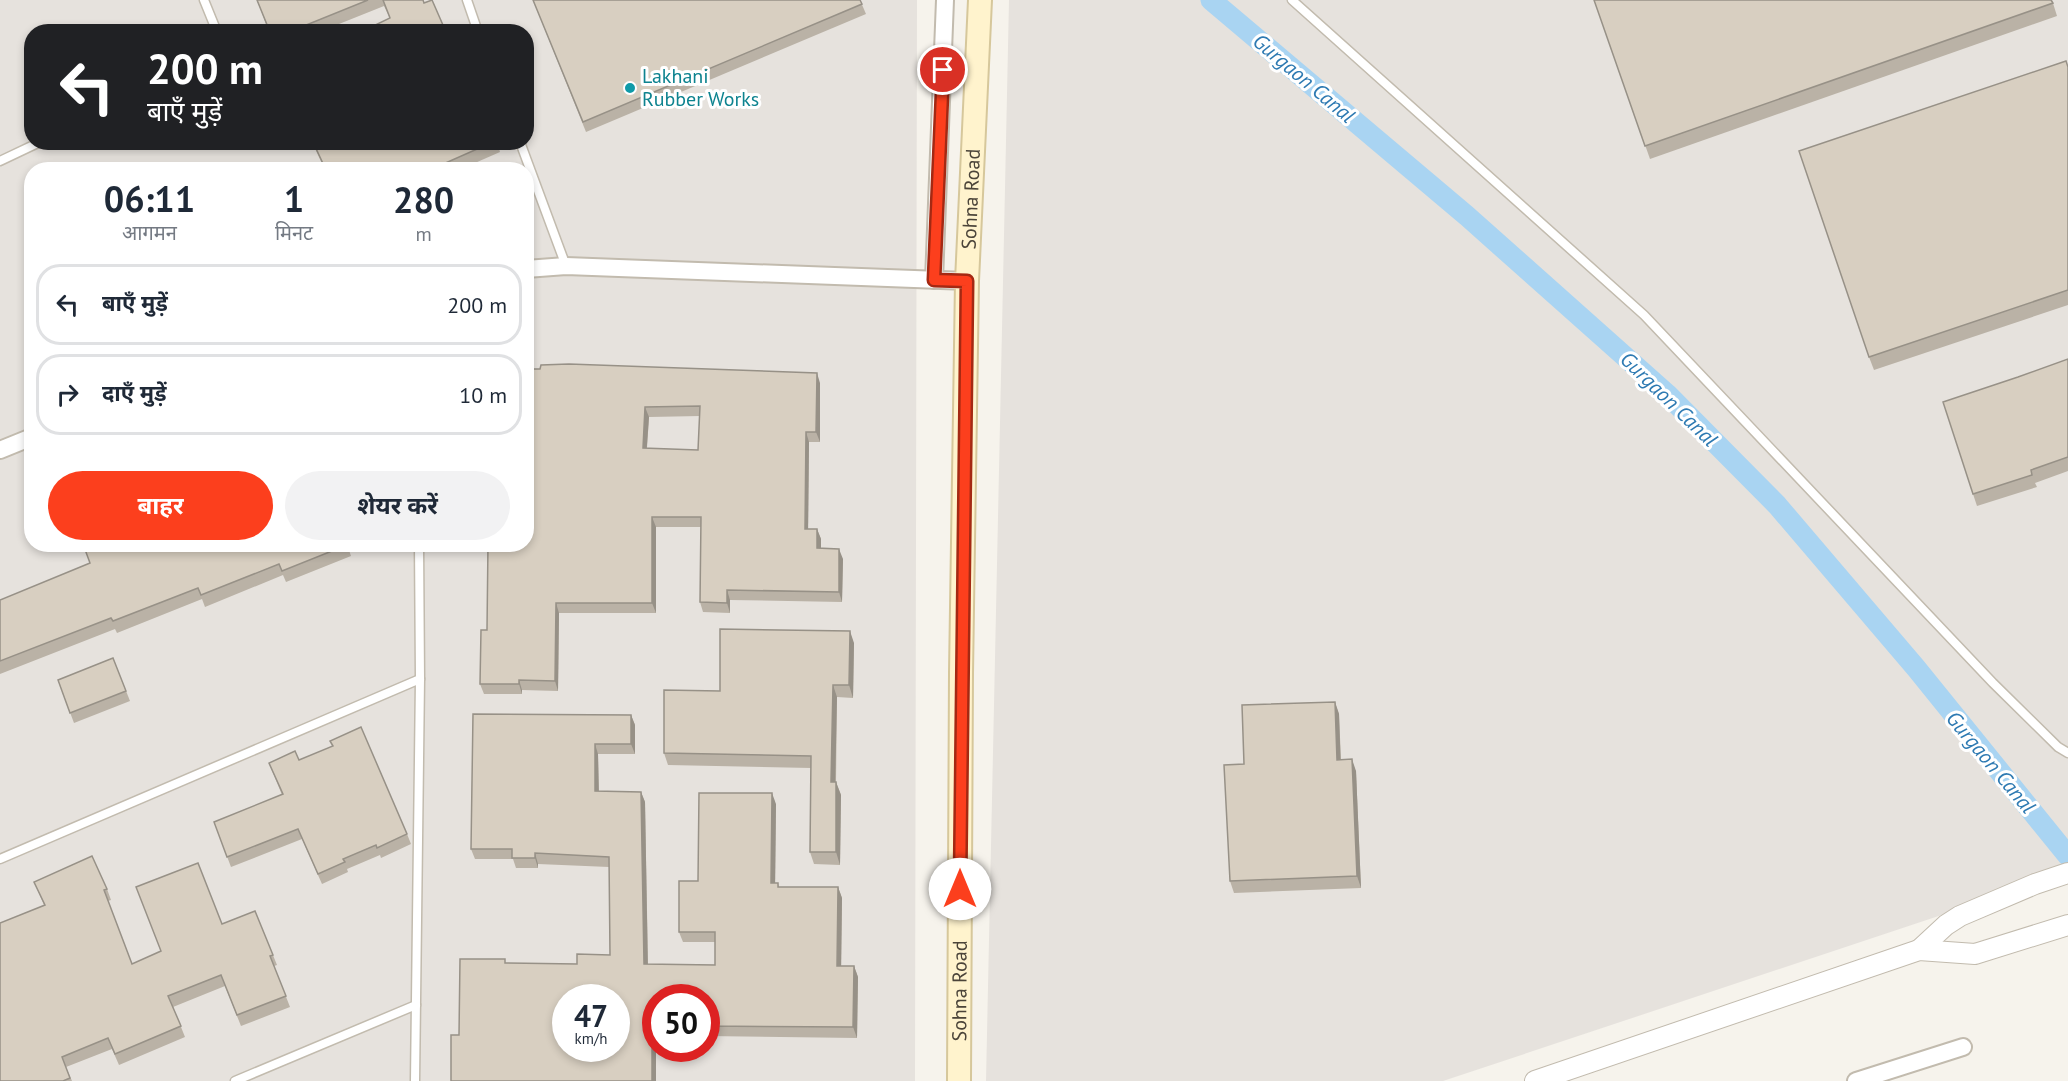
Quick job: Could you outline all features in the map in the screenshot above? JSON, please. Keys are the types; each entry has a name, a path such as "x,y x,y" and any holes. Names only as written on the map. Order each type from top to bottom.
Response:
{"main road":[{"name":"Sohna Road","path":"959,1081 961,673 967,281 980,0"}],"street":[{"path":"934,280 945,0"},
{"path":"534,268 566,266 967,281"},
{"path":"0,450 24,440"},
{"path":"1919,950 1946,925 1960,916 2035,884 2068,873"},
{"path":"1536,1081 1919,950 1975,954 2059,927"},
{"path":"1856,1081 1963,1047"}],"lane":[{"path":"204,0 214,24"},
{"path":"467,0 475,24"},
{"path":"1292,0 1644,315 1993,682 2058,747 2068,753"},
{"path":"0,161 24,150"},
{"path":"534,180 566,266"},
{"path":"415,1081 420,679 419,552"},
{"path":"0,859 420,679"},
{"path":"235,1081 416,1005"}],"shaded area":[{"path":"0,0 917,0 915,1081 0,1081"},
{"path":"1009,0 2068,0 2068,873 1443,1081 986,1081"}],"building":[{"path":"257,0 368,0 309,24 267,24"},
{"path":"383,0 423,0 424,3 432,0 442,24 378,24 390,18"},
{"name":"Lakhani Rubber Works","path":"533,0 860,0 862,4 583,122"},
{"path":"1594,0 2051,0 2053,3 1645,146"},
{"path":"2066,61 2068,67 2068,290 1869,357 1799,151"},
{"path":"317,150 475,150 448,162 322,162"},
{"path":"2068,359 2068,457 2031,470 2032,475 1973,494 1943,402"},
{"path":"569,364 817,373 816,432 806,432 805,529 817,529 817,548 839,549 839,592 727,590 727,603 700,602 701,517 652,517 652,603 556,603 555,681 519,680 519,684 480,684 481,630 487,630 488,552 534,552 534,369 540,369 541,365","holes":["700,406 698,450 643,448 645,407"]},
{"path":"86,552 330,552 282,571 279,564 201,595 198,588 113,621 111,618 0,661 0,600 90,563"},
{"path":"720,629 850,631 849,685 833,685 831,782 836,782 836,852 810,852 811,756 664,753 664,690 720,691"},
{"path":"113,658 126,691 70,713 58,680"},
{"path":"1335,702 1337,760 1352,759 1357,876 1230,881 1224,765 1244,764 1242,705"},
{"path":"473,714 631,715 631,744 595,744 595,791 641,792 644,964 715,965 715,932 679,932 679,881 698,881 699,793 772,793 771,883 778,883 778,887 838,887 837,966 854,966 853,1027 720,1026 720,984 642,984 642,1062 652,1062 652,1081 451,1081 451,1035 459,1035 460,959 505,959 505,963 577,964 577,954 610,955 609,857 535,853 535,858 512,858 512,849 471,849"},
{"path":"361,727 407,834 377,848 376,845 343,859 345,862 318,874 298,829 227,857 214,822 283,794 269,763 295,751 299,760 333,746 330,741"},
{"path":"92,856 107,889 104,890 132,964 161,951 136,887 198,863 222,924 255,911 273,955 270,956 286,996 237,1015 221,975 168,996 181,1026 115,1054 108,1038 62,1057 70,1078 63,1081 0,1081 0,923 45,905 34,882"}],"waterway":[{"name":"Gurgaon Canal","path":"1211,0 1467,216 1667,394 1777,505 1916,668 2068,856"}],"place":[{"name":"Lakhani Rubber Works","path":"630,88"}],"route":[{"path":"943,70 934,280 967,281 960,889"}]}
